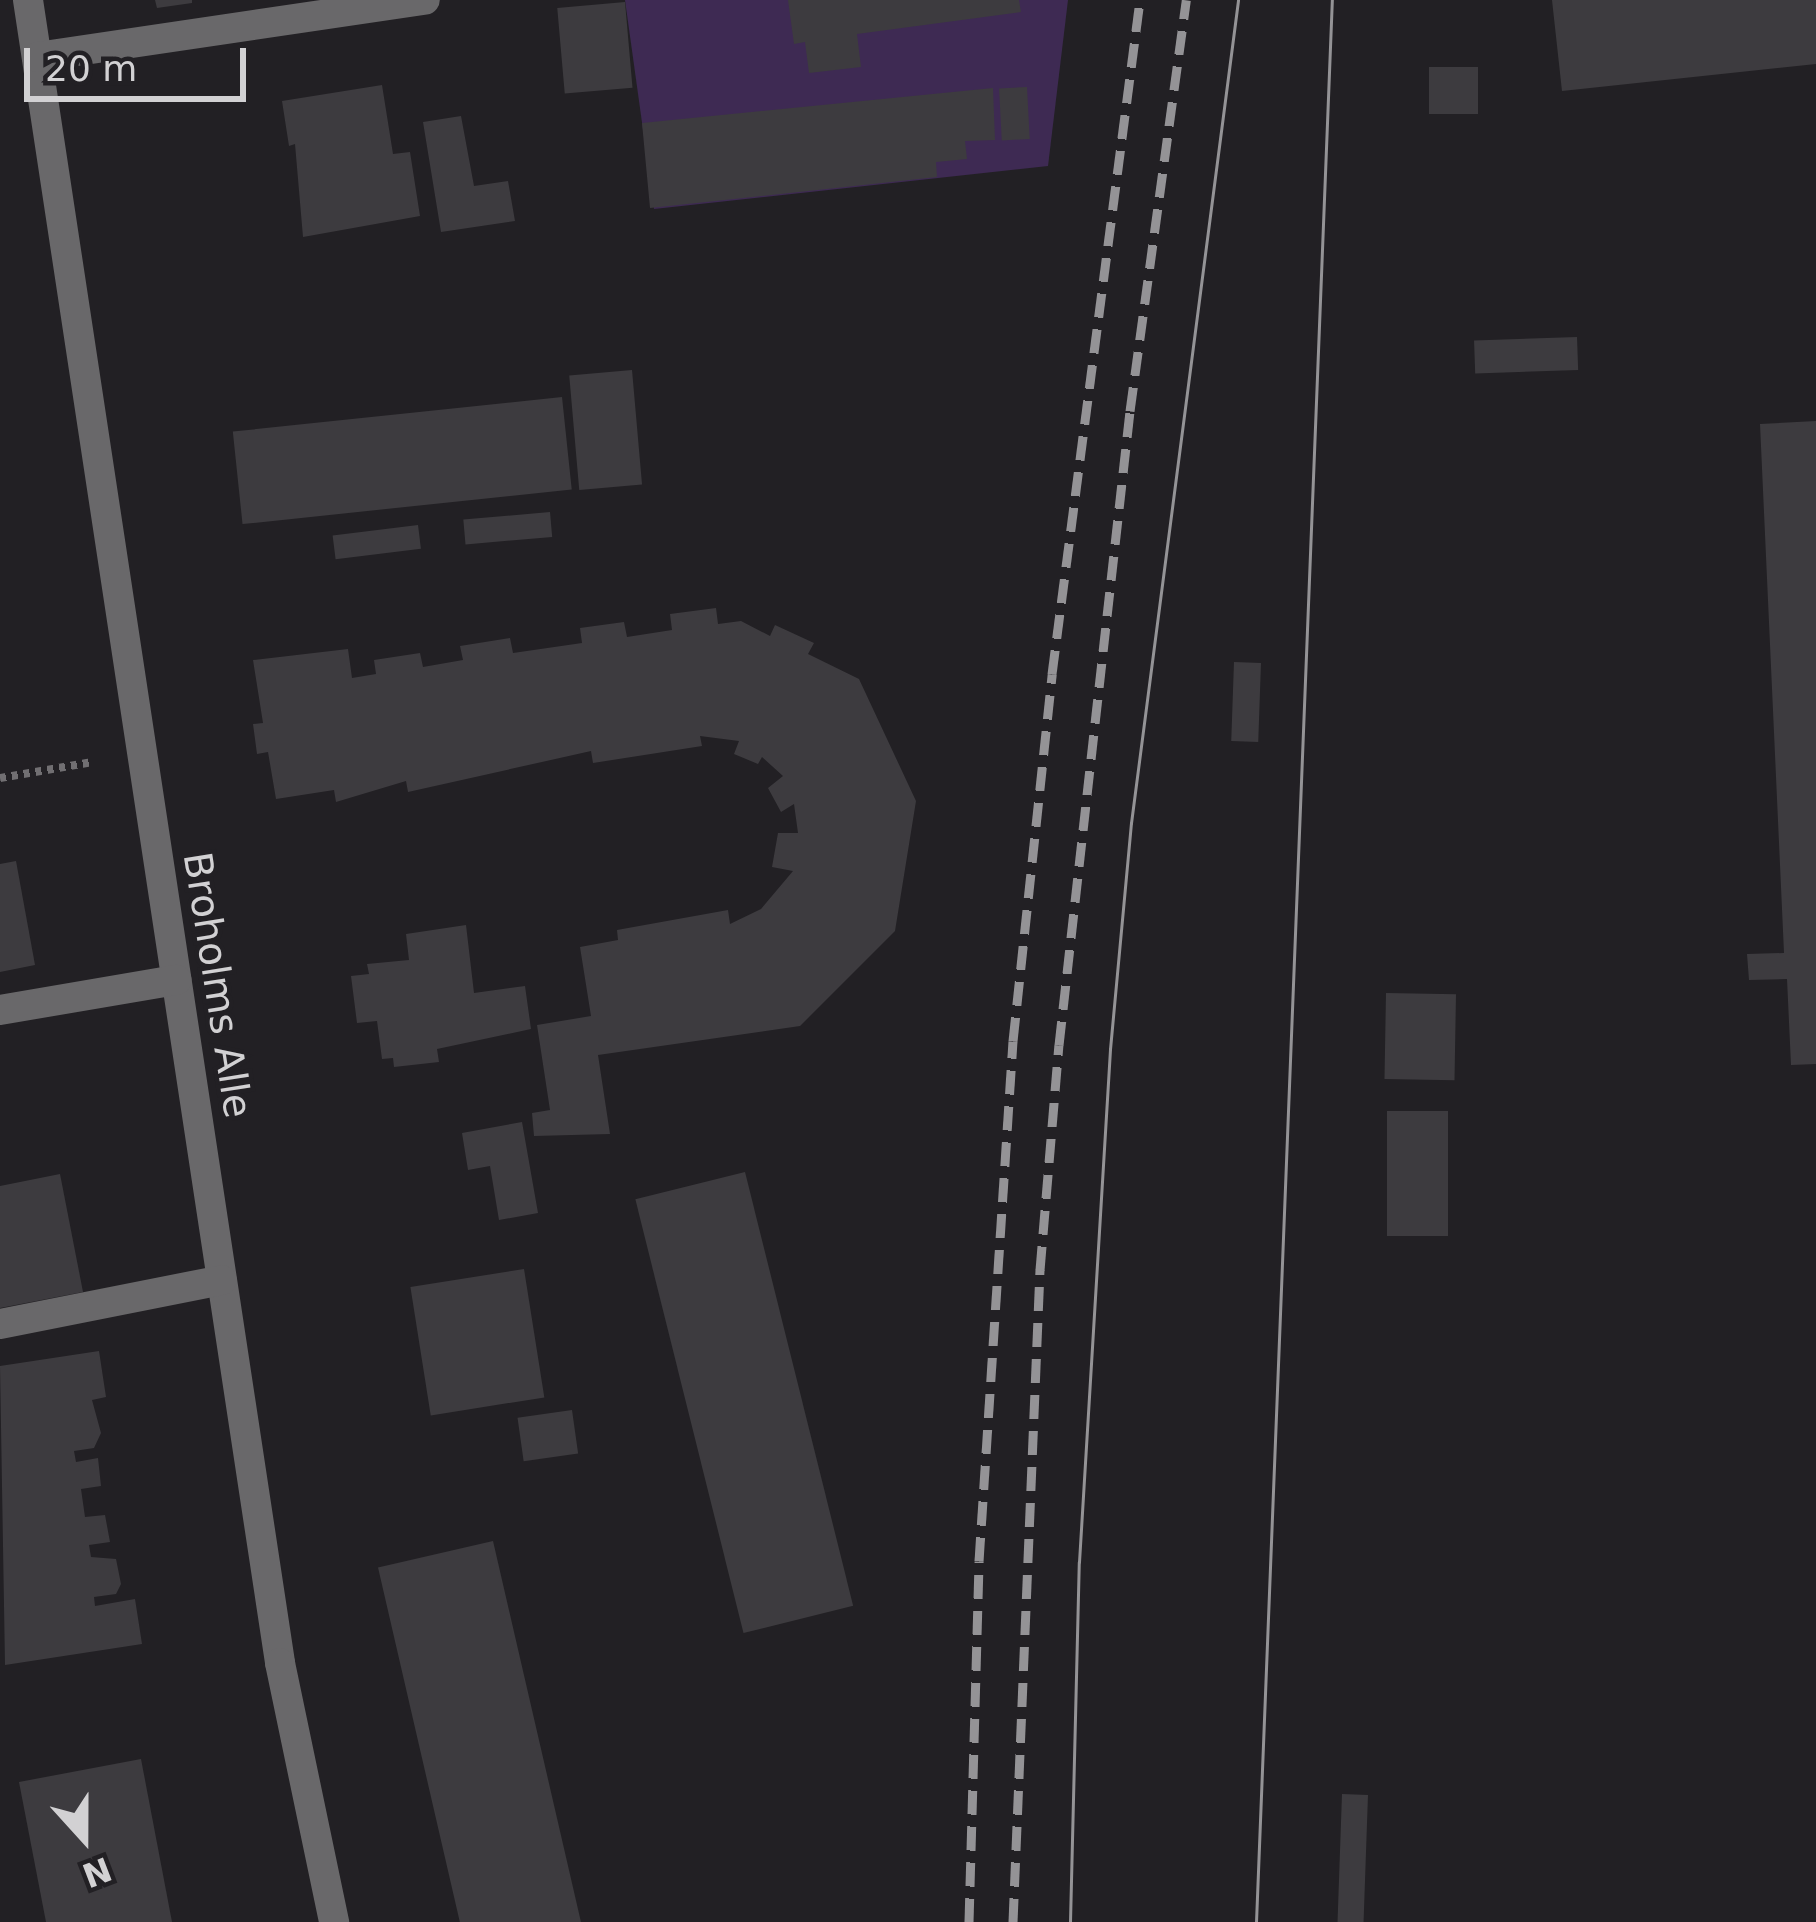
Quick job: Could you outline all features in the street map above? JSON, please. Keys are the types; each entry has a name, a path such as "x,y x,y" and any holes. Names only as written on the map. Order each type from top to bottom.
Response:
{"street":[{"name":"Broholms Alle","path":"28,0 280,1664 334,1922"},
{"path":"37,57 425,0"},
{"path":"0,1010 176,980"},
{"path":"0,1324 222,1280"}],"path":[{"path":"0,778 142,754"}],"shaded area":[{"path":"625,0 1068,0 1048,166 654,209"}],"building":[{"path":"155,0 192,0 192,3 157,8"},
{"path":"788,0 1019,0 1021,12 857,34 861,67 809,73 805,42 794,44"},
{"path":"1552,0 1816,0 1816,64 1562,91"},
{"path":"625,2 632,88 565,94 557,8"},
{"path":"1429,67 1478,67 1478,114 1429,114"},
{"path":"382,85 393,154 410,152 420,216 303,237 295,144 289,146 282,101"},
{"path":"1027,87 1030,139 1002,140 999,88"},
{"path":"993,88 995,140 965,141 967,159 936,162 937,177 650,208 642,123"},
{"path":"461,116 474,186 508,181 515,221 441,232 423,122"},
{"path":"1577,337 1578,370 1475,374 1474,341"},
{"path":"632,370 642,485 579,490 569,375"},
{"path":"562,397 572,489 243,524 233,432"},
{"path":"1816,421 1816,1064 1791,1065 1787,979 1749,980 1747,954 1784,953 1760,424"},
{"path":"550,512 552,537 466,544 463,520"},
{"path":"418,525 421,549 336,559 333,535"},
{"path":"716,608 718,624 741,621 770,636 775,625 814,643 808,654 859,679 916,801 895,931 800,1026 598,1055 610,1134 534,1136 532,1113 550,1110 537,1025 591,1016 580,947 618,940 617,930 728,910 730,924 761,909 793,871 772,867 778,833 798,833 794,804 781,812 768,788 783,776 762,757 758,764 734,754 739,741 700,736 702,746 593,763 591,751 408,792 406,781 336,802 334,790 276,799 268,752 257,754 253,724 263,723 253,660 348,649 352,678 376,674 374,660 420,653 423,667 463,660 460,646 510,638 513,653 582,643 580,628 624,622 627,637 672,630 670,614"},
{"path":"1234,662 1261,663 1258,742 1231,741"},
{"path":"16,861 35,965 0,972 0,864"},
{"path":"466,925 474,993 525,986 531,1029 437,1049 439,1062 394,1067 393,1058 382,1059 377,1021 357,1023 351,976 369,974 367,964 409,960 406,934"},
{"path":"1386,993 1456,994 1454,1080 1384,1079"},
{"path":"1387,1111 1448,1111 1448,1236 1387,1236"},
{"path":"522,1122 538,1213 499,1220 490,1166 468,1170 462,1133"},
{"path":"745,1172 853,1606 743,1633 635,1199"},
{"path":"60,1174 83,1292 0,1308 0,1186"},
{"path":"524,1269 544,1397 431,1415 410,1287"},
{"path":"99,1351 106,1397 92,1400 101,1433 94,1448 74,1451 76,1462 98,1458 101,1486 81,1489 85,1517 105,1515 110,1542 89,1545 91,1557 116,1559 121,1584 116,1594 94,1597 95,1606 135,1599 142,1644 5,1665 0,1366"},
{"path":"572,1410 578,1454 524,1461 518,1418"},
{"path":"493,1541 581,1922 460,1922 378,1568"},
{"path":"141,1759 172,1922 46,1922 19,1782"},
{"path":"1342,1794 1368,1795 1364,1922 1338,1922"}],"tram line":[{"path":"1070,1922 1079,1562 1110,1049 1131,823 1238,0"},
{"path":"1256,1922 1332,0"}],"railway":[{"path":"969,1922 979,1561 1013,1041 1052,674 1140,0"},
{"path":"1013,1922 1040,1270 1059,1045 1130,411 1186,0"}]}
